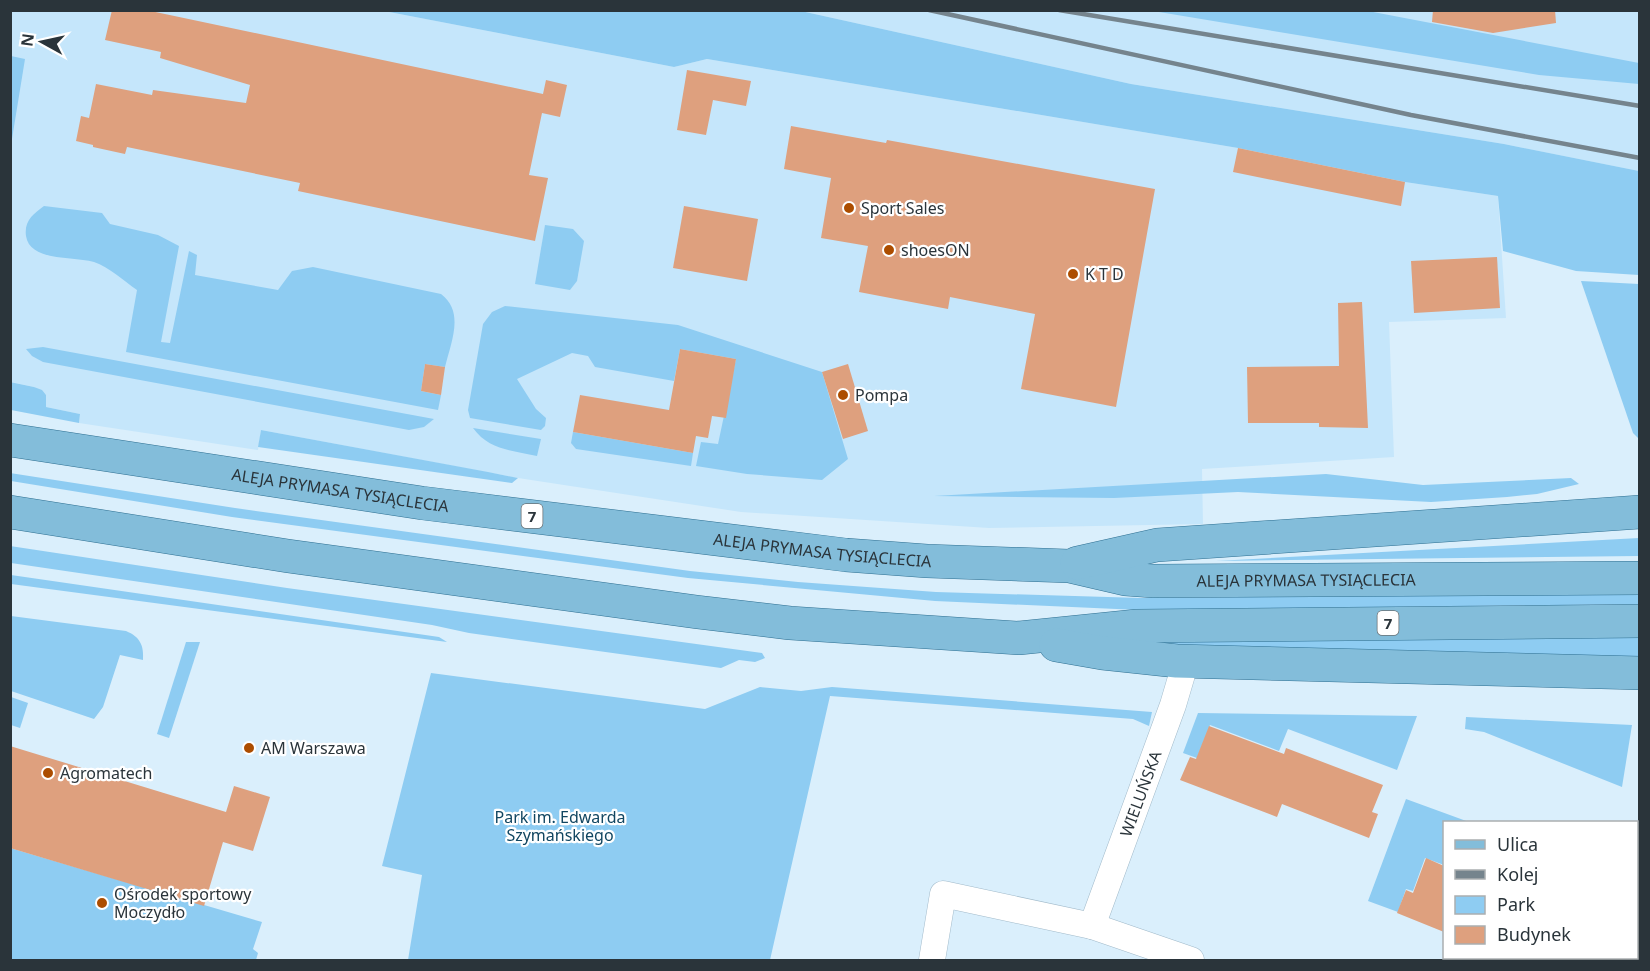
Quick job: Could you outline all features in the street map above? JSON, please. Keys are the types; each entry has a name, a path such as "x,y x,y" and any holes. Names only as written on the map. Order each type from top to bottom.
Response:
{"main road":[{"name":"ALEJA PRYMASA TYSIĄCLECIA","path":"10,440 422,502 835,554 927,561 1057,566 1092,570 1125,579 1153,581 1640,578"},
{"name":"7","path":"10,512 288,556 790,623 1019,638 1137,626 1640,621"},
{"path":"1057,566 1157,545 1640,512"},
{"path":"1019,638 1102,653 1186,661 1640,673"}],"street":[{"name":"WIELUŃSKA","path":"1092,926 1173,705 1186,661"},
{"path":"932,960 943,894 1092,926 1191,960"}],"shaded area":[{"path":"11,11 384,11 674,67 707,59 1238,148 1405,182 1498,196 1506,318 1389,322 1394,457 1202,469 1203,524 989,528 741,512 518,478 261,430 258,450 79,423 80,414 46,407 46,395 34,387 11,382"},
{"path":"801,11 1639,11 1639,171 1504,144 1131,84"}],"green space":[{"path":"384,11 801,11 1131,84 1504,144 1639,171 1639,275 1576,271 1503,251 1498,196 1405,182 1238,148 707,59 674,67"},
{"path":"1153,11 1368,11 1639,63 1639,84 1539,75"},
{"path":"11,56 25,59 11,145 10,58"},
{"path":"44,206 102,213 110,224 158,235 179,246 161,342 170,343 189,251 197,255 195,275 278,290 292,271 313,267 441,294 453,309 453,338 445,367 425,364 421,391 441,395 438,410 126,352 137,290 100,264 44,254 29,244 26,226 33,215"},
{"path":"545,225 573,229 584,241 577,281 570,290 535,284"},
{"path":"1581,281 1639,284 1639,439 1633,433"},
{"path":"505,306 678,325 822,372 848,459 822,480 747,474 696,466 701,442 718,444 736,359 680,349 674,381 595,367 588,356 572,353 517,379 536,409 546,418 545,426 541,430 470,418 468,410 483,324 492,312"},
{"path":"43,347 434,419 424,427 409,430 43,362 32,356 26,349"},
{"path":"10,382 42,390 46,395 46,407 80,414 79,423 11,410"},
{"path":"473,428 541,439 537,456 493,445"},
{"path":"261,430 518,478 512,483 258,447"},
{"path":"573,432 693,453 691,466 576,449 571,443"},
{"path":"10,473 235,508 690,571 798,582 936,592 1141,598 1639,593 1639,604 1139,610 935,601 688,578 232,517 11,481"},
{"path":"1326,474 1423,485 1571,478 1579,484 1537,494 1431,502 1238,492 1114,498 934,496"},
{"path":"1639,538 1639,556 1216,561"},
{"path":"10,546 287,588 762,653 765,658 755,662 739,660 721,668 469,633 432,625 11,563"},
{"path":"11,575 439,637 447,642 11,584"},
{"path":"11,616 126,631 140,642 143,660 120,655 103,707 94,719 11,691"},
{"path":"1639,636 1640,658 1148,644 1145,642"},
{"path":"186,642 200,642 169,738 157,734"},
{"name":"Park im. Edwarda Szymańskiego","path":"431,673 705,709 760,687 801,691 832,687 1152,712 1149,726 1133,719 830,696 770,960 408,960 422,875 382,866"},
{"path":"11,697 28,703 20,728 11,725"},
{"path":"1198,713 1417,716 1397,770 1288,729 1279,751 1210,725 1197,758 1183,753"},
{"path":"1466,717 1632,725 1622,787 1484,732 1465,729"},
{"path":"1406,799 1466,821 1443,821 1443,865 1425,858 1413,891 1406,889 1398,912 1368,901"},
{"name":"Ośrodek sportowy Moczydło","path":"10,848 262,922 253,949 258,953 256,960 11,960"}],"building":[{"path":"112,10 146,10 543,94 546,80 567,85 560,117 542,113 529,175 548,178 535,241 298,191 300,183 127,147 125,154 76,141 81,116 89,118 96,84 152,95 153,90 246,103 250,85 160,58 161,52 105,40"},
{"path":"1433,10 1555,10 1556,23 1493,33 1432,22"},
{"path":"687,70 751,81 746,106 713,100 706,135 677,130"},
{"path":"791,126 886,143 887,140 1155,189 1116,407 1021,389 1035,314 950,297 948,309 859,292 868,246 821,238 831,178 784,169"},
{"path":"1238,148 1405,182 1401,206 1233,172"},
{"path":"684,206 758,219 747,281 673,268"},
{"path":"1497,257 1500,308 1414,313 1411,261"},
{"path":"1362,302 1368,428 1319,427 1319,423 1248,423 1247,367 1339,366 1338,303"},
{"path":"680,349 736,359 726,418 712,416 708,438 696,436 693,453 573,432 580,395 669,410"},
{"path":"425,364 445,367 441,395 421,391"},
{"path":"848,364 868,431 843,439 822,372"},
{"path":"1209,726 1284,754 1286,748 1383,785 1372,812 1378,814 1369,838 1282,804 1277,817 1180,780 1190,757 1196,759"},
{"path":"10,746 226,812 234,786 270,797 253,851 223,842 204,906 10,848"},
{"path":"1426,858 1443,866 1443,932 1397,913 1406,890 1413,893"}],"railway":[{"path":"929,10 1411,115 1640,158"},
{"path":"1059,10 1640,106"}],"place":[{"name":"Sport Sales","path":"849,208"},
{"name":"shoesON","path":"889,250"},
{"name":"K T D","path":"1073,274"},
{"name":"Pompa","path":"843,395"},
{"name":"AM Warszawa","path":"249,748"},
{"name":"Agromatech","path":"48,773"},
{"name":"Ośrodek sportowy Moczydło","path":"102,903"}]}
